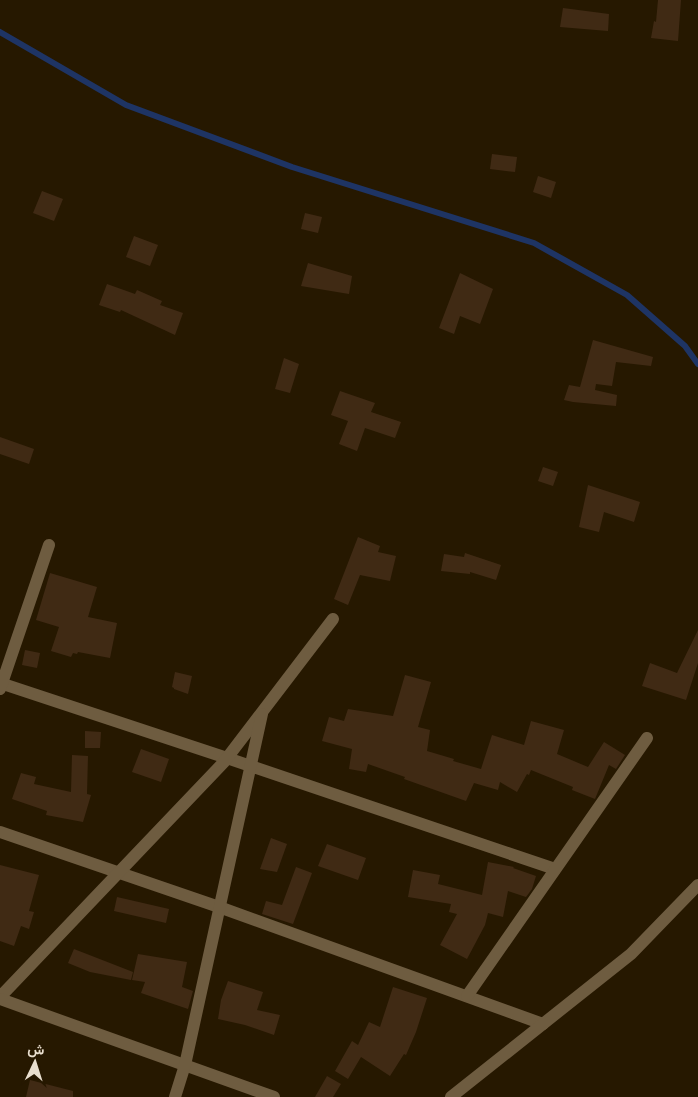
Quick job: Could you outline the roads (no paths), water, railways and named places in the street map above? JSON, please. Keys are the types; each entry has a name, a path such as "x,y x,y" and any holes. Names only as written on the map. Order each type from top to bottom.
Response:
{"street":[{"path":"49,545 1,685 227,758 555,869"},
{"path":"274,1097 0,998 227,758 333,619"},
{"path":"175,1097 185,1065 263,711"},
{"path":"467,996 647,738"},
{"path":"0,832 220,907 543,1024"},
{"path":"451,1097 631,954 698,885"}],"waterway":[{"path":"0,32 126,105 292,167 534,243 627,295 685,346 698,364"}]}
